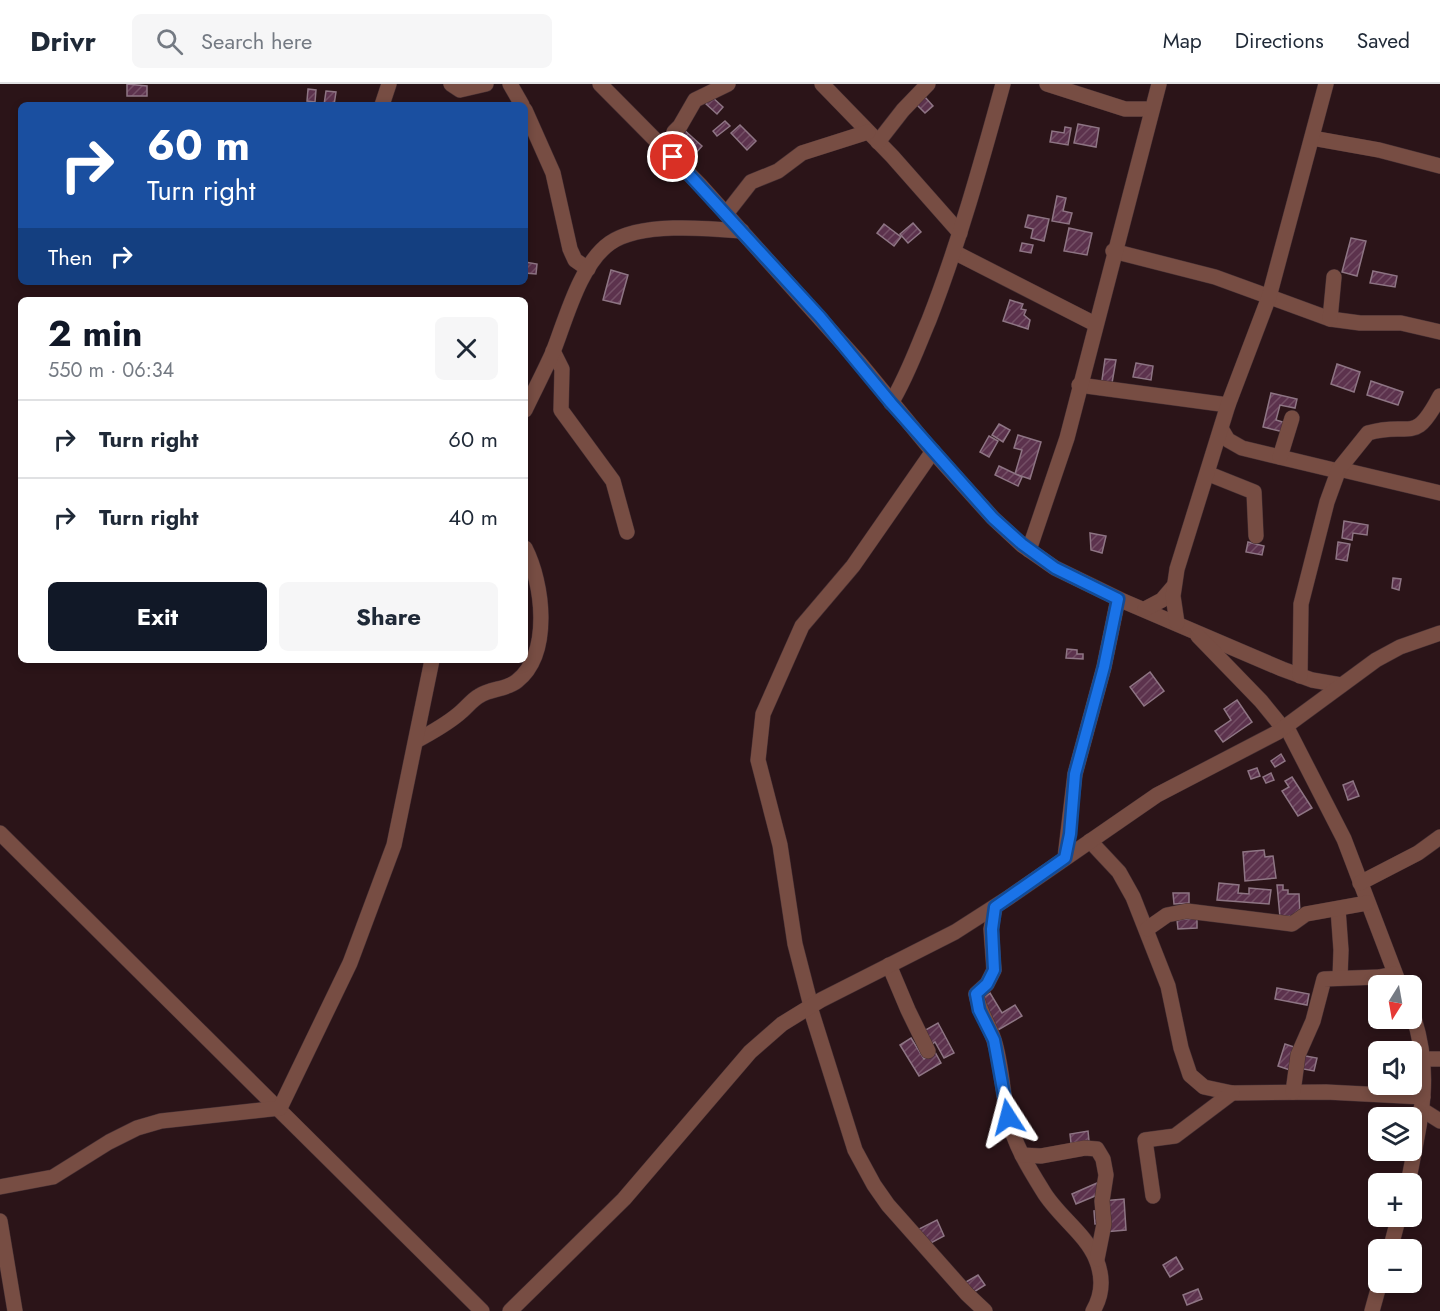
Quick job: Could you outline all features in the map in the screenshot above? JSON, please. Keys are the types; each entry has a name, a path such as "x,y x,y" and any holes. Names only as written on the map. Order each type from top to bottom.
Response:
{"street":[{"path":"383,102 389,84"},
{"path":"451,84 460,90 487,84 511,85 520,102"},
{"path":"600,84 742,231 859,362 891,403 993,518 1029,550 1055,568 1118,599 1177,623 1238,652 1300,676 1341,685"},
{"path":"671,156 674,132 695,100 728,84"},
{"path":"822,84 960,233"},
{"path":"726,214 751,182 778,171 802,153 873,137 928,84"},
{"path":"891,403 904,381 954,252 1003,84"},
{"path":"1047,84 1076,88 1125,109 1152,109"},
{"path":"1029,550 1066,438 1113,252 1159,84"},
{"path":"1177,623 1174,586 1177,569 1209,474 1228,405 1269,297 1326,84"},
{"path":"528,117 553,173 570,249 575,260 588,269"},
{"path":"1312,138 1379,150 1440,166"},
{"path":"528,404 553,351 568,307 588,269 610,243 629,236 682,227 742,231"},
{"path":"954,252 1095,324"},
{"path":"1113,252 1215,277 1330,319 1360,323 1401,323 1440,332"},
{"path":"1330,319 1334,277"},
{"path":"553,351 562,369 561,411 613,480 627,532"},
{"path":"1079,385 1228,405"},
{"path":"1300,676 1301,604 1304,588 1327,502 1339,470 1368,433 1417,428 1427,418 1440,396"},
{"path":"1280,457 1292,418"},
{"path":"1222,430 1228,440 1242,448 1440,493"},
{"path":"933,451 853,566 802,626 770,692 763,714 758,760 780,845 795,944 810,1006 855,1150 888,1205 967,1294 985,1311"},
{"path":"1209,474 1254,492 1256,536"},
{"path":"416,741 441,727 479,696 515,683 533,663 541,600 534,564 528,553"},
{"path":"1145,609 1162,600 1174,586"},
{"path":"1065,858 1070,834 1075,774 1104,667 1118,599"},
{"path":"1193,631 1285,727 1344,839 1395,975"},
{"path":"510,1311 624,1199 750,1052 782,1024 810,1006 955,932 1157,795 1285,727 1341,685 1400,647 1440,633"},
{"path":"280,1108 350,963 394,845 431,663"},
{"path":"0,833 146,980 280,1108 329,1160 482,1311"},
{"path":"1360,883 1418,854 1440,837"},
{"path":"1090,841 1119,872 1147,928 1168,986 1181,1048 1190,1075 1204,1087 1232,1093 1293,1092 1422,1103 1440,1121"},
{"path":"1147,928 1167,915 1187,911 1292,924 1306,914 1367,903"},
{"path":"995,907 992,929 994,970 987,984 976,994 979,1010 994,1040 1008,1117 1022,1155 1047,1198 1062,1219 1090,1246 1096,1260 1102,1282 1094,1311"},
{"path":"1338,909 1341,950 1340,978"},
{"path":"890,965 928,1052"},
{"path":"1293,1092 1298,1055 1313,1021 1323,982 1328,977 1368,977"},
{"path":"1410,1173 1422,1103 1424,1059 1417,1029"},
{"path":"1424,1059 1440,1059"},
{"path":"1153,1196 1145,1140 1175,1136 1232,1093"},
{"path":"0,1187 53,1177 109,1142 137,1128 161,1121 280,1108"},
{"path":"1022,1155 1059,1154 1085,1148 1097,1149 1100,1153 1106,1175 1102,1201 1104,1224 1096,1260"},
{"path":"0,1221 15,1311"},
{"path":"1372,1311 1377,1293"}],"building":[{"path":"127,84 147,86 147,96 127,96"},
{"path":"308,89 316,90 315,102 307,101"},
{"path":"326,91 336,92 334,102 324,102"},
{"path":"924,96 933,106 925,113 916,104"},
{"path":"712,97 723,107 717,114 706,104"},
{"path":"725,121 730,126 717,136 713,131"},
{"path":"1078,124 1099,128 1096,147 1074,143"},
{"path":"740,125 756,141 747,150 731,133"},
{"path":"1065,127 1071,128 1068,145 1050,142 1052,131 1064,133"},
{"path":"682,128 702,146 694,155 674,137"},
{"path":"1057,196 1066,198 1063,211 1072,213 1069,224 1052,221"},
{"path":"1028,215 1049,219 1044,241 1031,238 1033,229 1025,227"},
{"path":"913,223 921,232 908,243 900,234"},
{"path":"884,224 901,237 894,246 877,233"},
{"path":"1069,228 1092,233 1087,255 1064,251"},
{"path":"1351,238 1366,241 1357,276 1342,272"},
{"path":"1022,243 1033,245 1031,253 1020,251"},
{"path":"528,262 537,264 536,274 528,273"},
{"path":"611,270 628,275 620,304 603,300"},
{"path":"1373,271 1397,276 1395,287 1370,283"},
{"path":"1010,300 1023,304 1021,309 1026,310 1024,315 1030,320 1028,329 1003,321"},
{"path":"1105,359 1116,360 1112,383 1100,394"},
{"path":"1136,363 1153,366 1151,380 1133,377"},
{"path":"1337,364 1360,372 1354,392 1331,384"},
{"path":"1371,381 1403,392 1398,405 1367,395"},
{"path":"1271,393 1297,399 1295,408 1280,405 1276,420 1286,423 1284,432 1263,427"},
{"path":"999,424 1010,430 1003,442 992,435"},
{"path":"1018,435 1041,442 1030,479 1015,474 1022,450 1014,448"},
{"path":"989,436 998,441 989,457 980,452"},
{"path":"999,466 1022,477 1018,486 995,475"},
{"path":"1344,521 1368,525 1367,535 1353,533 1352,540 1342,538"},
{"path":"1090,533 1106,536 1102,553 1091,550"},
{"path":"1248,542 1264,546 1262,555 1246,552"},
{"path":"1338,542 1350,544 1347,561 1336,559"},
{"path":"1393,578 1401,579 1399,590 1392,588"},
{"path":"1067,649 1077,650 1077,654 1083,654 1083,659 1066,658"},
{"path":"1150,672 1164,691 1144,706 1130,687"},
{"path":"1237,700 1252,722 1223,742 1215,731 1231,720 1224,709"},
{"path":"1281,754 1285,761 1275,767 1271,761"},
{"path":"1257,768 1260,776 1251,779 1248,771"},
{"path":"1271,773 1274,780 1266,783 1263,777"},
{"path":"1292,777 1312,808 1298,816 1282,791 1289,787 1285,781"},
{"path":"1353,781 1359,796 1348,800 1343,785"},
{"path":"1264,850 1265,857 1273,856 1276,878 1245,881 1243,852"},
{"path":"1219,883 1239,885 1238,893 1249,894 1249,888 1271,890 1269,904 1217,900"},
{"path":"1277,885 1283,885 1283,890 1288,890 1288,894 1299,894 1300,915 1280,917"},
{"path":"1173,893 1189,893 1189,903 1174,904"},
{"path":"1197,918 1197,928 1178,929 1177,920"},
{"path":"1277,988 1309,994 1307,1005 1275,999"},
{"path":"990,993 1002,1013 1015,1005 1022,1016 998,1030 979,1000"},
{"path":"938,1023 954,1053 944,1058 935,1042 930,1046 922,1032"},
{"path":"911,1038 924,1059 935,1052 941,1063 919,1076 900,1045"},
{"path":"1285,1044 1297,1048 1290,1070 1278,1066"},
{"path":"1300,1055 1317,1058 1314,1071 1298,1068"},
{"path":"1088,1131 1089,1141 1071,1143 1070,1134"},
{"path":"1097,1183 1102,1193 1076,1204 1072,1194"},
{"path":"1124,1199 1126,1230 1104,1232 1104,1224 1095,1224 1094,1211 1103,1210 1102,1201"},
{"path":"937,1220 944,1236 927,1245 919,1229"},
{"path":"1176,1257 1183,1269 1170,1277 1163,1265"},
{"path":"978,1275 985,1285 966,1297 959,1286"},
{"path":"1198,1289 1202,1299 1187,1305 1183,1295"}],"route":[{"path":"673,157 820,317 928,446 993,518 1022,544 1055,568 1118,599 1104,667 1075,774 1070,834 1065,858 995,907 992,929 994,970 987,984 976,994 979,1010 994,1040 1008,1117"}]}
